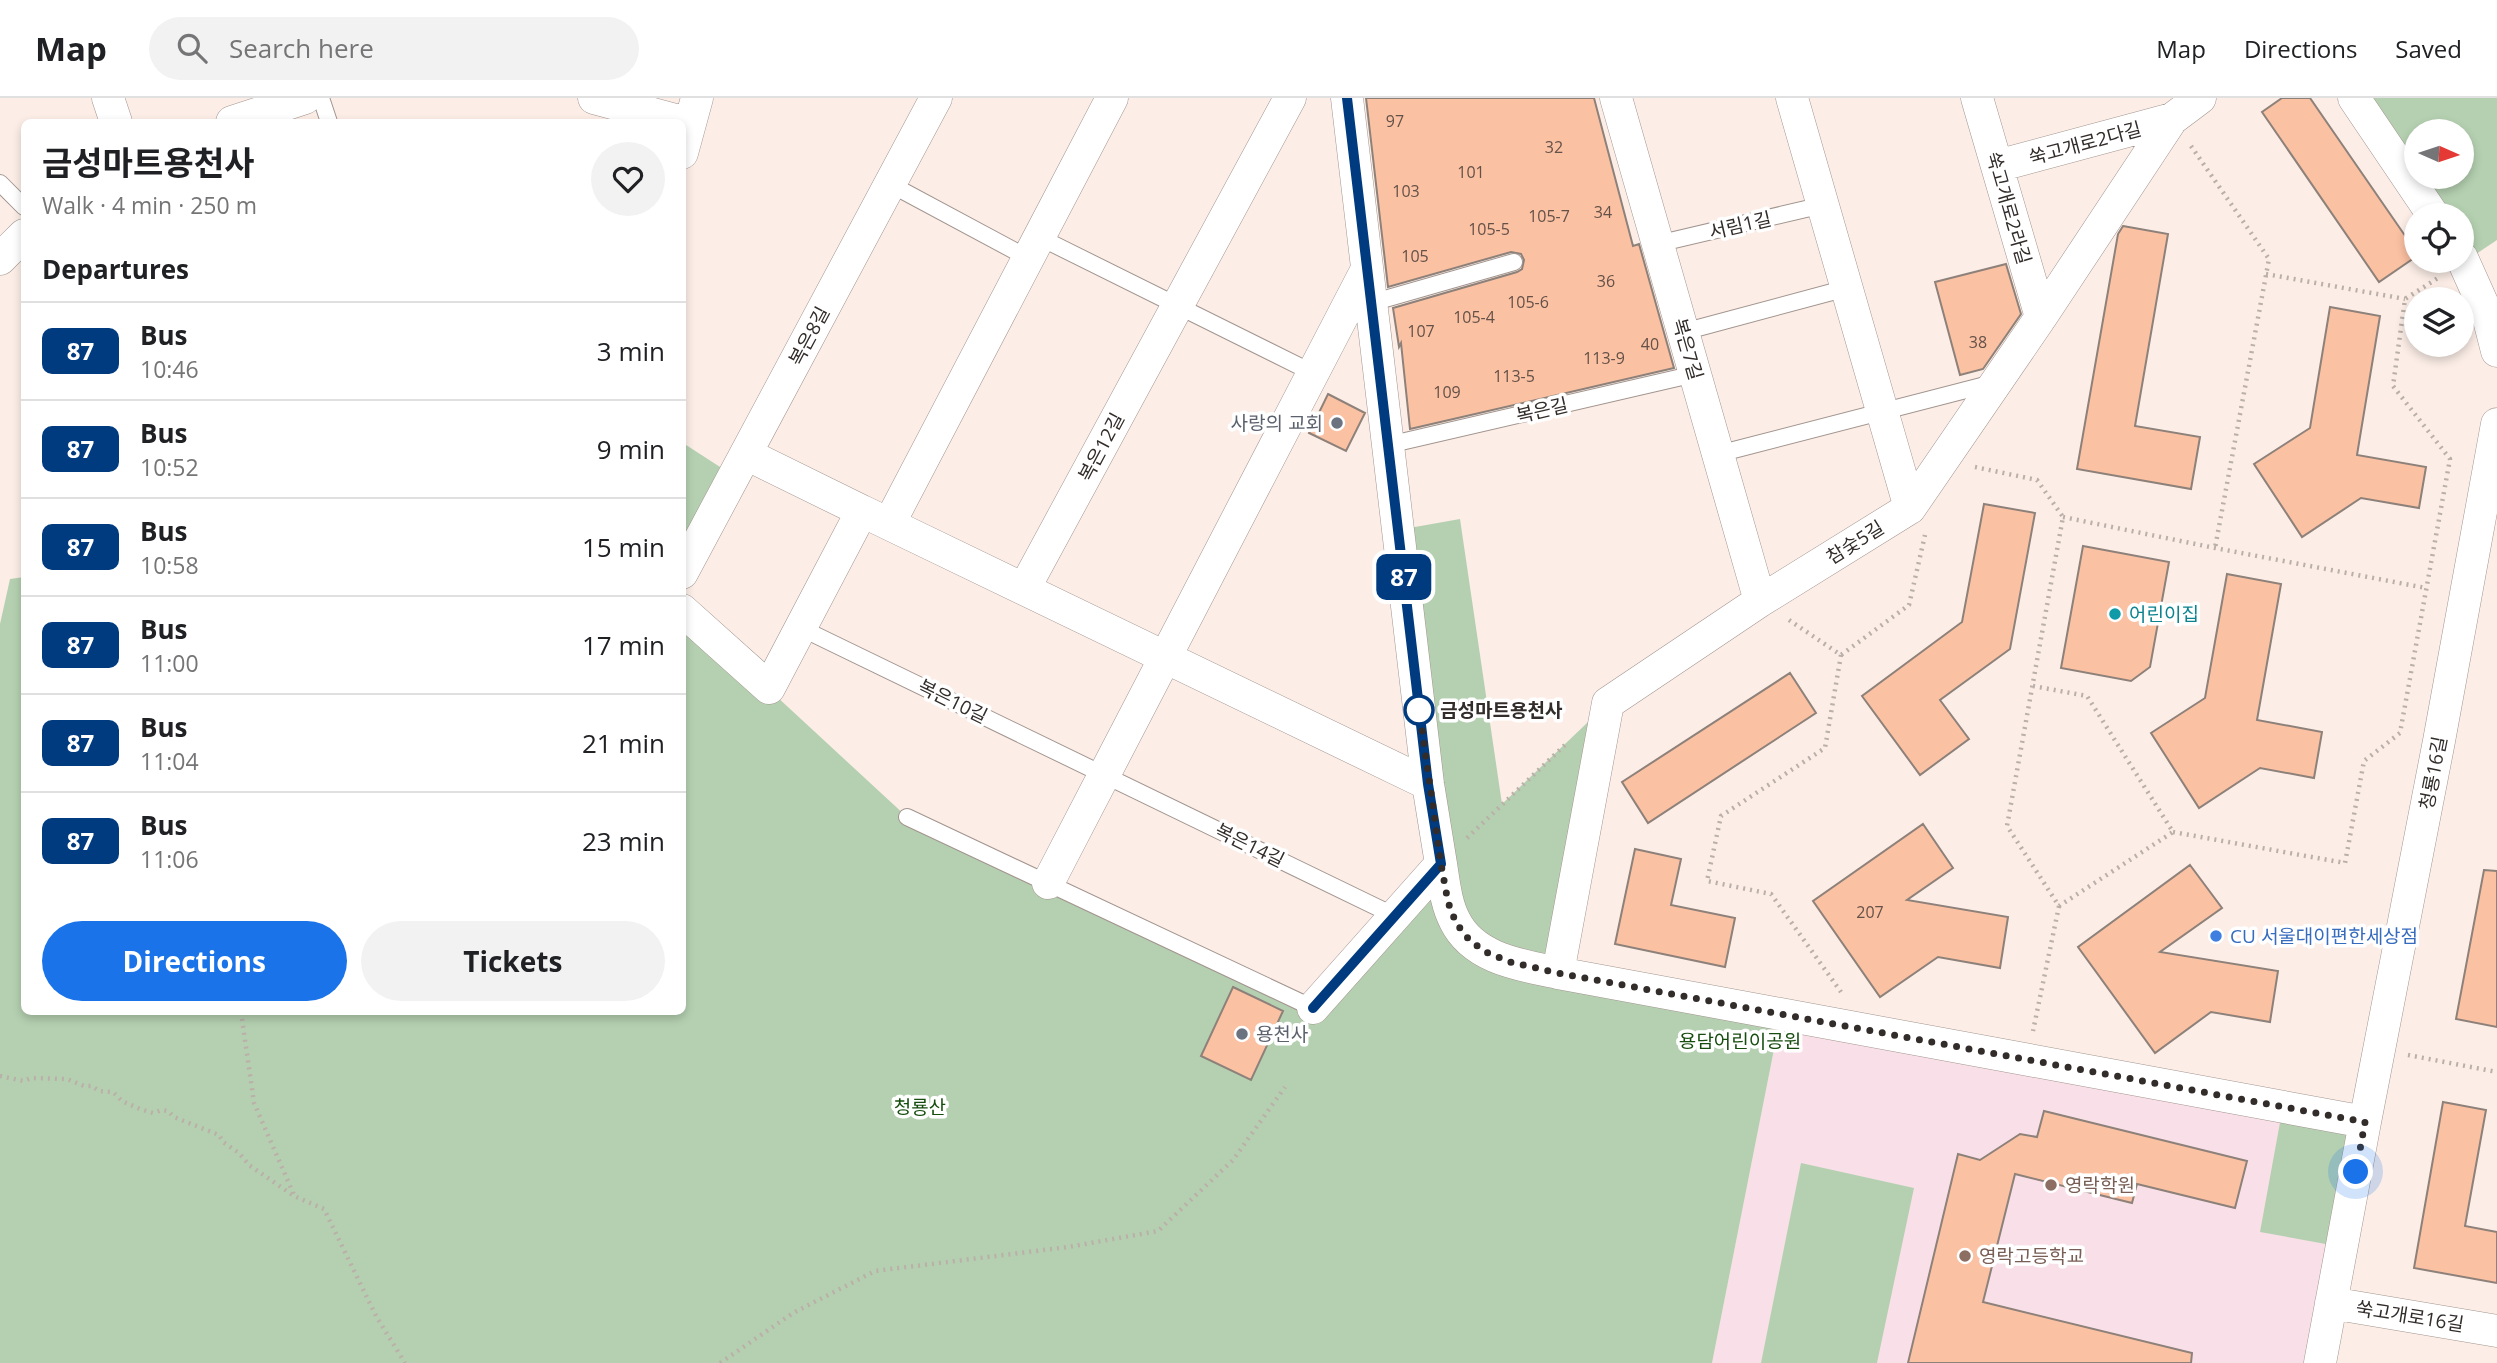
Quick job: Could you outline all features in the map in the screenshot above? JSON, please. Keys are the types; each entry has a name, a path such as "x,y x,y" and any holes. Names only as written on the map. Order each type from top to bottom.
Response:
{"street":[{"path":"108,98 115,119"},
{"path":"241,119 305,98"},
{"path":"594,98 669,119"},
{"name":"복은8길","path":"686,566 936,98"},
{"path":"686,614 769,688 801,628 876,517 1034,247 1112,98"},
{"name":"복은12길","path":"1024,589 1290,98"},
{"path":"1347,98 1428,784 1448,902 1456,923 1470,941 1488,953 1510,962 1558,973 2365,1122"},
{"name":"복은7길","path":"1616,98 1760,601"},
{"path":"1792,98 1882,412 1919,517"},
{"name":"쑥고개로2라길","path":"1977,98 2041,317"},
{"name":"참숯5길","path":"1558,973 1608,703 1760,601 1919,517 1943,459 2172,119 2200,98"},
{"path":"2354,98 2425,203"},
{"name":"쑥고개로2다길","path":"1997,166 2172,119"},
{"path":"0,259 21,238"},
{"path":"1048,883 1367,269"},
{"path":"2469,273 2488,316 2497,351"},
{"name":"청룡16길","path":"2365,1122 2497,424"},
{"path":"746,454 1428,784"},
{"path":"1313,1008 1441,864"},
{"name":"쑥고개로16길","path":"2365,1122 2331,1303 2497,1331"},
{"path":"2320,1363 2331,1303"}],"lane":[{"path":"321,98 328,119"},
{"path":"0,183 21,204"},
{"path":"890,184 1178,306 1313,373"},
{"name":"서림1길","path":"1657,244 1823,205"},
{"path":"1371,303 1514,262"},
{"path":"1683,332 1847,288"},
{"name":"복은길","path":"1388,445 1695,374"},
{"path":"1718,454 1996,382"},
{"name":"복은10길","path":"801,628 1105,774"},
{"name":"복은14길","path":"1105,774 1395,916"},
{"path":"907,817 1313,1008"}],"path":[{"path":"2172,119 2269,258 2215,548"},
{"path":"2423,287 2444,273"},
{"path":"2266,274 2404,299"},
{"path":"2059,906 2173,832 2344,863 2364,761 2400,733 2450,460 2393,386 2404,306"},
{"path":"1943,459 2037,480 2063,517 2426,588"},
{"path":"1869,1030 1771,894 1707,881 1721,816 1825,748 1841,655 1909,605 1919,517"},
{"path":"2027,1059 2059,906 2007,826 2063,517"},
{"path":"1760,601 1841,655"},
{"path":"2033,686 2087,695 2173,832"},
{"path":"1441,864 1570,740"},
{"path":"241,1015 254,1103 294,1196"},
{"path":"2379,1049 2497,1072"},
{"path":"0,1076 24,1081 31,1078 67,1079 84,1086 92,1086 99,1091 113,1092 122,1101 140,1109 153,1113 168,1111 174,1117 219,1135 223,1142 239,1153 249,1165 294,1196 324,1209 376,1316 405,1363"},
{"path":"720,1363 793,1313 875,1271 1068,1247 1158,1231 1233,1160 1285,1087"}],"shaded area":[{"name":"영락학원","path":"1781,1014 2365,1122 2320,1363 1712,1363"}],"green space":[{"path":"2354,98 2497,98 2497,240 2474,255 2474,203 2425,203 2415,189 2474,189 2474,119 2404,119 2404,172"},
{"path":"686,445 734,476 686,567"},
{"name":"청룡산","path":"1460,519 1502,804 1608,703 1558,973 1781,1014 1712,1363 0,1363 0,624 10,579 21,577 21,1015 686,1015 686,613 907,817 1313,1008 1441,864 1398,530"},
{"path":"2283,1106 2365,1122 2342,1247 2260,1232"},
{"path":"1801,1163 1914,1188 1877,1363 1761,1363"}],"building":[{"path":"1366,98 1594,98 1633,246 1639,244 1674,368 1410,429 1401,343 1399,347 1393,308 1517,272 1522,269 1524,260 1521,254 1511,252 1388,287"},
{"path":"2282,98 2310,98 2404,234 2404,265 2379,282 2262,112"},
{"path":"2123,226 2168,234 2135,426 2200,437 2191,489 2077,469 2118,234"},
{"path":"2006,264 2021,314 1983,369 1960,375 1935,282"},
{"path":"2330,307 2380,316 2357,455 2426,467 2419,508 2361,498 2302,537 2254,464 2310,428"},
{"name":"사랑의 교회","path":"1328,394 1365,413 1346,451 1309,433"},
{"path":"1984,504 2035,513 2010,649 1940,700 1969,739 1920,775 1862,696 1962,622"},
{"name":"어린이집","path":"2083,546 2169,562 2150,667 2131,681 2061,668"},
{"path":"2227,574 2281,584 2257,720 2322,732 2314,778 2260,768 2199,808 2151,733 2205,698"},
{"path":"1790,673 1816,713 1648,823 1622,782"},
{"path":"1923,824 1953,868 1907,900 2008,917 2000,968 1938,957 1880,997 1813,901"},
{"path":"1635,849 1681,859 1671,905 1735,918 1725,967 1615,944"},
{"path":"2190,865 2222,908 2160,952 2278,971 2270,1022 2211,1012 2155,1053 2078,947"},
{"path":"2484,870 2497,871 2497,1027 2456,1019"},
{"name":"용천사","path":"1233,987 1283,1011 1251,1080 1201,1056"},
{"path":"2443,1102 2486,1110 2465,1226 2497,1232 2497,1283 2414,1268"},
{"path":"2044,1111 2247,1161 2235,1208 2137,1184 2132,1203 2015,1174 1983,1302 2192,1353 2191,1363 1908,1363 1958,1154 1980,1160 2020,1134 2037,1137"}],"bus line":[{"name":"87","path":"1313,1008 1441,864 1428,784 1347,98"}],"place":[{"name":"사랑의 교회","path":"1337,423"},
{"name":"어린이집","path":"2115,614"},
{"name":"금성마트용천사","path":"1419,710"},
{"name":"CU 서울대이편한세상점","path":"2216,936"},
{"name":"용천사","path":"1242,1034"},
{"name":"영락학원","path":"2051,1185"},
{"name":"영락고등학교","path":"1965,1256"}],"route":[{"path":"1419,710 1428,784 1448,902 1456,923 1470,941 1488,953 1510,962 1558,973 2365,1122 2356,1172"}],"park label":[{"name":"용담어린이공원","path":"1740,1041"}]}
